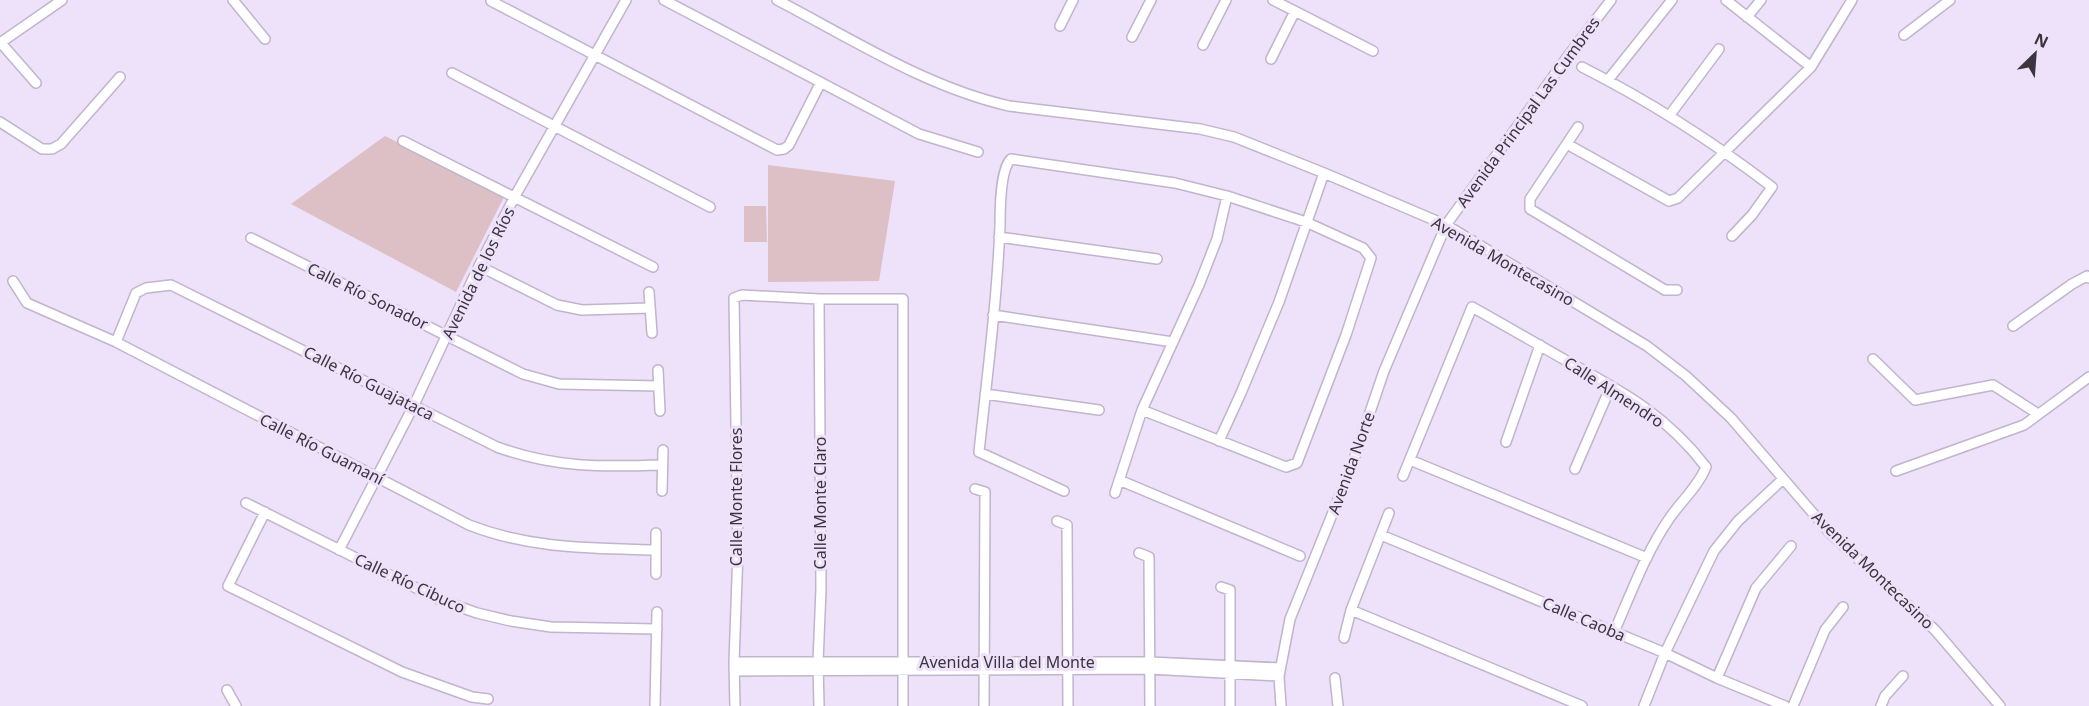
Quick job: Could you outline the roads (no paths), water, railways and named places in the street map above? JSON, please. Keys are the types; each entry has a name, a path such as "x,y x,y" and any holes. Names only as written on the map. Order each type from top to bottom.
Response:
{"street":[{"path":"36,83 1,43 62,0"},
{"path":"233,0 266,39"},
{"name":"Avenida de los Ríos","path":"339,550 414,405 479,266 515,196 626,0"},
{"path":"664,0 919,135 978,152"},
{"name":"Avenida Montecasino","path":"777,0 938,84 976,98 1009,105 1219,133 1324,173 1446,225 1647,346 1686,376 1731,418 1830,533 1935,630 2000,706"},
{"path":"1060,26 1073,0"},
{"path":"1132,37 1151,0"},
{"path":"1203,45 1226,0"},
{"path":"1273,0 1373,51"},
{"name":"Avenida Principal Las Cumbres","path":"1446,225 1611,0"},
{"path":"1608,80 1672,0"},
{"path":"1726,0 1811,67"},
{"path":"1747,17 1761,0"},
{"path":"1567,144 1669,201 1678,198 1811,67 1852,0"},
{"path":"1904,35 1950,0"},
{"path":"491,1 777,150 789,145 820,84"},
{"path":"1271,59 1295,11"},
{"path":"1669,116 1719,48"},
{"path":"1582,67 1608,80 1725,151 1772,187 1752,215 1732,237"},
{"path":"452,73 710,207"},
{"path":"0,122 42,149 52,149 61,144 120,77"},
{"path":"1578,127 1530,200 1530,209 1665,290 1677,290"},
{"path":"403,141 653,267"},
{"path":"1064,491 979,452 993,315 1000,208 1005,169 1011,159 1175,183 1227,196 1306,222 1363,248 1371,258 1355,309 1299,461 1293,465 1286,467 1142,410"},
{"path":"1219,441 1279,302 1324,173"},
{"path":"1115,493 1142,410 1199,285 1217,239 1227,196"},
{"name":"Avenida Norte","path":"1281,706 1280,672 1286,634 1294,607 1352,465 1384,371 1446,225"},
{"path":"999,237 1157,259"},
{"name":"Calle Río Sonador","path":"251,238 523,374 558,384 659,386"},
{"path":"479,266 557,305 582,310 650,308"},
{"path":"2013,326 2072,284 2087,276 2089,279"},
{"name":"Calle Río Guamaní","path":"13,281 27,303 116,342 453,518 492,534 522,541 571,548 655,550"},
{"name":"Calle Río Guajataca","path":"116,342 136,293 141,289 171,285 471,435 525,458 597,467 662,465"},
{"path":"649,292 652,333"},
{"name":"Calle Monte Flores","path":"735,706 738,550 734,298 742,295 819,299"},
{"path":"819,299 903,299 903,706"},
{"name":"Calle Monte Claro","path":"819,299 821,589 819,706"},
{"name":"Calle Almendro","path":"1410,460 1472,307 1656,414 1706,466 1701,480 1668,520 1647,558 1614,632"},
{"path":"993,315 1173,342"},
{"path":"1506,442 1540,345"},
{"path":"1873,359 1915,400 1993,385 2038,414"},
{"path":"658,370 660,411"},
{"path":"1896,471 2024,424 2089,377"},
{"path":"1575,469 1611,386"},
{"path":"985,394 1099,410"},
{"path":"662,491 663,450"},
{"path":"1403,476 1410,460 1647,558"},
{"path":"1644,706 1665,653 1714,551 1738,521 1783,479"},
{"path":"1119,480 1300,556"},
{"path":"975,489 985,492 984,706"},
{"name":"Calle Río Cibuco","path":"246,503 438,599 477,613 551,627 657,629"},
{"path":"265,512 228,586 402,672 472,697 488,699"},
{"path":"1344,638 1351,610 1389,513"},
{"path":"1057,521 1067,525 1068,706"},
{"path":"656,532 656,574"},
{"name":"Calle Caoba","path":"1381,535 1665,653 1785,706"},
{"path":"1718,678 1756,588 1791,546"},
{"path":"1139,553 1149,557 1150,706"},
{"path":"1221,587 1230,590 1230,706"},
{"path":"1793,706 1825,630 1843,607"},
{"path":"1351,610 1582,706"},
{"path":"655,706 657,612"},
{"name":"Avenida Villa del Monte","path":"734,667 1150,665 1280,672"},
{"path":"1881,706 1885,696 1903,676"},
{"path":"1335,678 1338,706"},
{"path":"227,690 236,706"}]}
